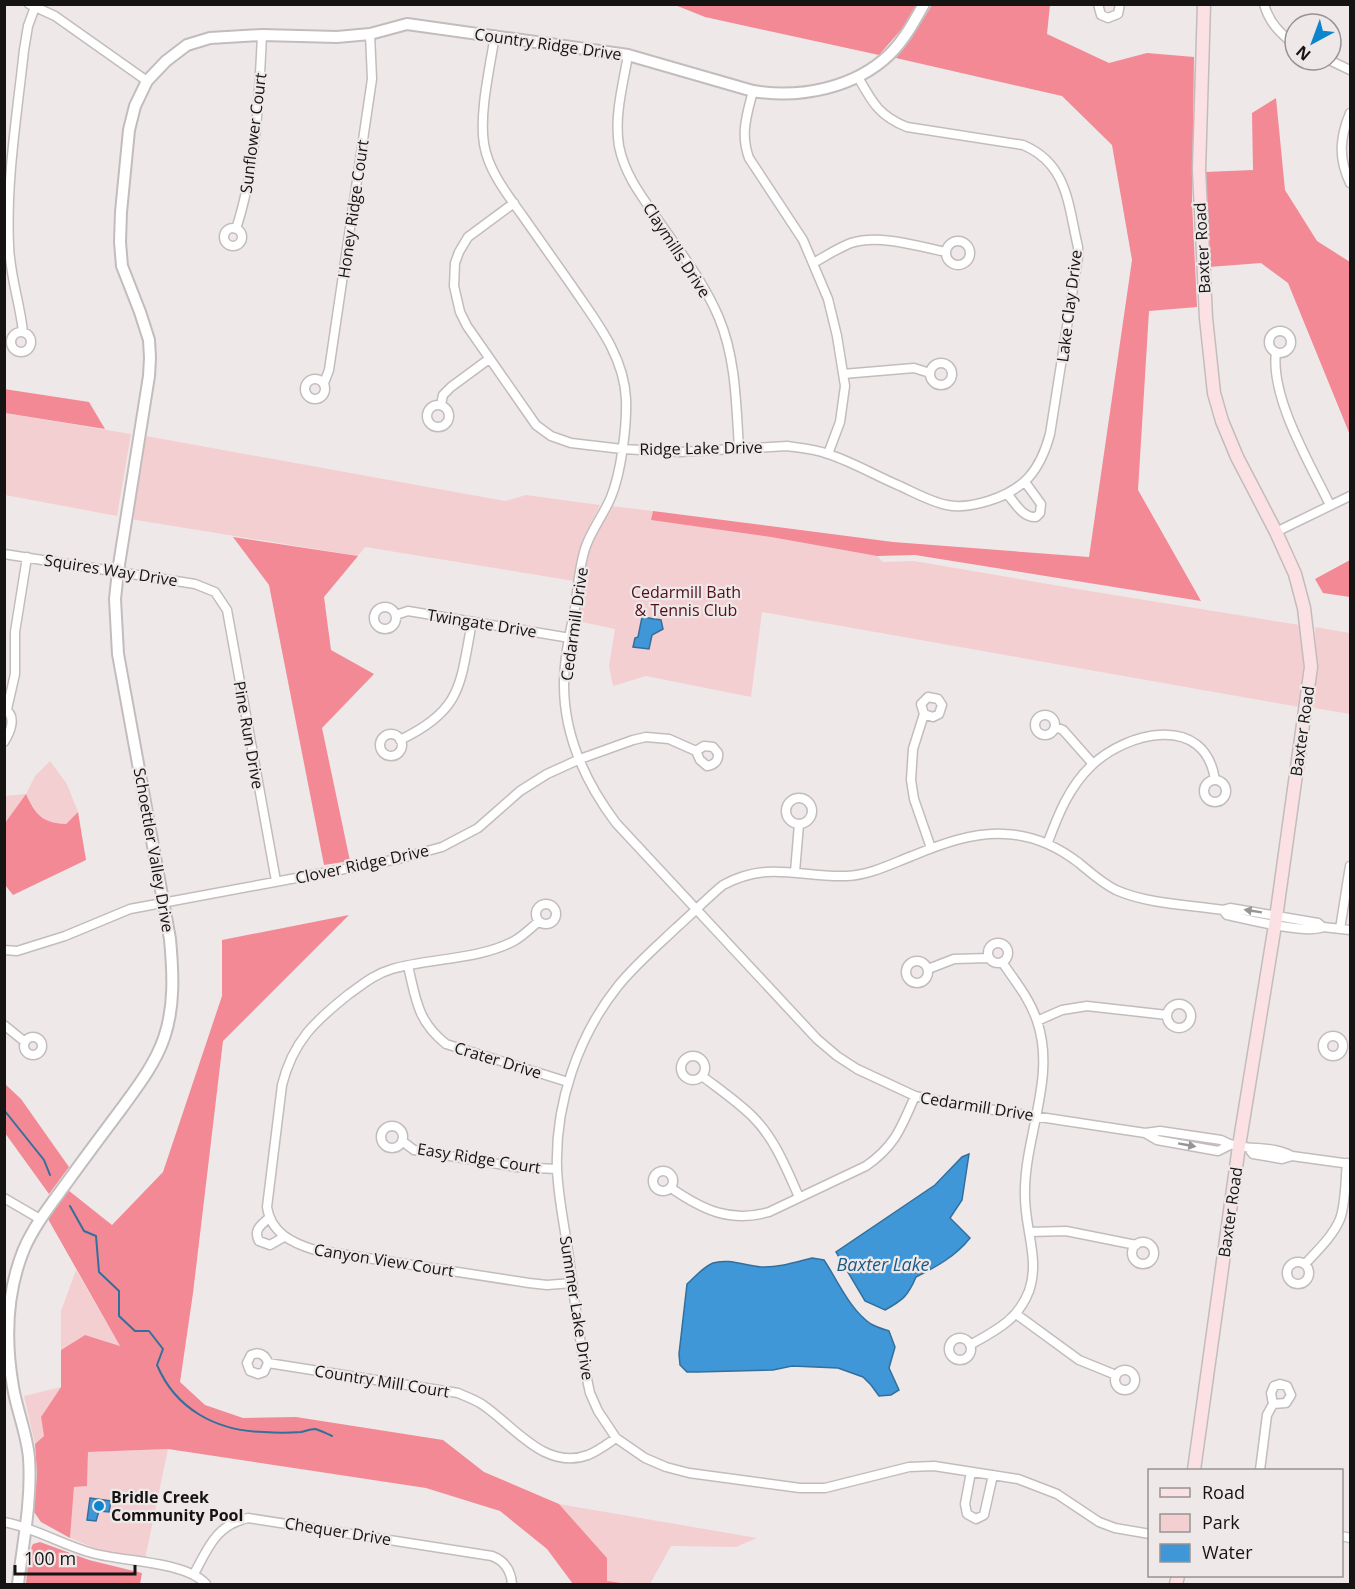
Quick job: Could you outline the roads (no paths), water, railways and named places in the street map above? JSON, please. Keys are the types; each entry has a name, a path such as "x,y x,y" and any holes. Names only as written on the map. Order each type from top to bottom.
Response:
{"main road":[{"name":"Baxter Road","path":"1194,1469 1239,1147 1275,920 1311,667 1309,636 1300,590 1276,532 1237,458 1214,393 1209,357 1199,170 1204,4"}],"street":[{"name":"Country Ridge Drive","path":"147,81 166,61 187,45 210,38 262,35 337,37 370,34 407,24 627,56 753,91 772,94 807,92 858,77 873,68 898,44 924,4"},
{"path":"1098,4 1101,15 1108,18 1118,14 1120,4"},
{"path":"1264,4 1271,22 1283,35"},
{"path":"23,332 12,281 9,215 24,50 32,6 55,16 147,81"},
{"name":"Honey Ridge Court","path":"324,383 329,370 372,79 370,34"},
{"name":"Sunflower Court","path":"236,229 244,205 259,102 262,35"},
{"name":"Cedarmill Drive","path":"495,35 482,123 484,145 491,166 600,327 615,353 626,398 622,449 611,497 586,546 566,666 565,694 573,742 598,798 616,823 817,1039 856,1069 915,1096 948,1103 1145,1133 1160,1131 1221,1140 1239,1147 1256,1146 1284,1151 1292,1156 1349,1163"},
{"name":"Claymills Drive","path":"627,56 619,108 619,144 623,160 642,196 695,273 719,319 732,362 739,448"},
{"name":"Lake Clay Drive","path":"858,77 873,105 895,122 907,127 1023,145 1044,157 1053,166 1064,188 1078,257 1050,434 1039,463 1022,484"},
{"name":"Schoettler Valley Drive","path":"18,1584 30,1474 28,1454 9,1389 7,1332 15,1276 24,1250 40,1219 150,1067 164,1038 173,975 164,902 118,654 115,599 149,376 149,340 122,266 120,242 129,130 135,106 147,81"},
{"path":"753,91 743,134 746,150 758,172 786,212 813,263 828,299 837,336 845,386 844,404 828,454"},
{"path":"1350,112 1342,132 1341,155 1350,183"},
{"path":"4,128 16,128"},
{"name":"Ridge Lake Drive","path":"514,203 468,237 455,263 454,286 460,312 489,359 536,425 551,436 571,443 680,452 787,446 828,454 926,498 946,505 964,507 1008,495 1022,484"},
{"path":"813,263 858,241 896,243 946,252"},
{"path":"1276,352 1276,370 1287,412 1330,505"},
{"path":"441,405 443,395 451,387 489,359"},
{"path":"843,374 914,368 930,373"},
{"path":"1008,495 1024,514 1036,517 1040,513 1041,504 1022,484"},
{"path":"1276,532 1350,495"},
{"name":"Squires Way Drive","path":"4,554 195,584 215,592"},
{"path":"4,742 13,717 6,709 15,674 15,632 27,557"},
{"name":"Pine Run Drive","path":"215,592 227,610 276,881"},
{"name":"Twingate Drive","path":"396,615 408,611 570,638"},
{"path":"400,740 429,724 451,703 462,672 472,622"},
{"path":"924,714 913,748 911,780 914,800 931,848"},
{"path":"1055,727 1063,730 1093,764"},
{"path":"1215,780 1209,758 1195,743 1168,734 1153,735 1131,742 1115,749 1093,764 1071,792 1060,811 1048,842 1117,890 1142,898 1223,910 1230,908 1275,920 1318,923 1323,927 1350,930"},
{"name":"Clover Ridge Drive","path":"4,951 17,951 65,936 123,911 398,859 442,847 478,828 534,781 580,759 633,740 646,737 669,739 696,751"},
{"path":"795,872 799,824"},
{"name":"Summer Lake Drive","path":"1048,842 1020,835 978,835 931,848 885,867 860,874 846,876 756,872 738,877 723,885 697,909 618,986 592,1028 568,1082 560,1117 557,1169 572,1282 590,1393 598,1411 616,1438 645,1458 689,1473 801,1488 835,1487 909,1467 934,1466 1018,1479 1045,1488 1099,1522 1148,1534"},
{"path":"1340,929 1350,866"},
{"path":"284,1237 270,1245 259,1241 256,1236 258,1228 268,1218 268,1191 282,1085 296,1047 324,1014 373,976 393,969 504,945 520,937 539,921"},
{"path":"988,957 989,947 995,943 1002,943 1007,948 1008,954 1002,962"},
{"path":"928,969 954,959 988,957 994,962 1002,962"},
{"path":"970,1345 1001,1328 1016,1314 1032,1282 1034,1255 1024,1195 1043,1064 1037,1021 1023,992 1002,962"},
{"name":"Crater Drive","path":"408,966 416,1005 421,1016 436,1036 446,1044 568,1082"},
{"path":"1037,1021 1062,1011 1087,1006 1167,1015"},
{"path":"4,1025 25,1042"},
{"path":"702,1076 753,1117 765,1131 799,1197"},
{"path":"671,1188 705,1209 741,1216 769,1212 866,1166 885,1152 902,1125 915,1096"},
{"name":"Easy Ridge Court","path":"402,1142 414,1150 516,1167 557,1169"},
{"path":"1305,1264 1339,1221 1349,1163"},
{"path":"4,1198 40,1219"},
{"name":"Canyon View Court","path":"268,1218 284,1237 315,1250 529,1284 547,1285 572,1282"},
{"path":"1029,1232 1066,1231 1136,1245"},
{"path":"1016,1314 1079,1360 1116,1375"},
{"name":"Country Mill Court","path":"268,1363 458,1394 484,1406 537,1448 563,1458 586,1455 616,1438"},
{"path":"1260,1469 1267,1415 1273,1404"},
{"path":"971,1472 965,1504 967,1514 976,1519 984,1515 987,1508 993,1475"},
{"name":"Chequer Drive","path":"194,1574 218,1532 236,1521 248,1518 492,1556 505,1564 512,1584"},
{"path":"4,1522 26,1527 91,1553 175,1567 194,1574 206,1584"}],"water":[{"path":"642,617 661,620 663,629 652,635 649,649 633,647 635,638 638,637"},
{"name":"Baxter Lake","path":"969,1154 962,1200 950,1218 970,1238 952,1256 916,1277 901,1300 885,1310 865,1301 836,1252 935,1185 962,1157"},
{"path":"812,1258 824,1260 851,1303 864,1318 873,1325 889,1331 895,1347 889,1368 899,1390 891,1395 879,1396 863,1377 838,1368 792,1366 773,1370 687,1372 680,1365 679,1354 687,1284 702,1270 719,1262 767,1267"},
{"name":"Bridle Creek Community Pool","path":"90,1498 111,1501 109,1512 99,1511 96,1521 87,1520"}],"waterway":[{"path":"4,1110 44,1160 50,1175"},
{"path":"70,1206 84,1231 96,1236 99,1272 119,1291 119,1316 135,1331 149,1331 163,1349 157,1365 165,1381 187,1406 214,1422 247,1431 278,1433 315,1429 332,1436"}],"place":[{"name":"Bridle Creek Community Pool","path":"99,1506"}],"park label":[{"name":"Cedarmill Bath & Tennis Club","path":"686,601"}]}
